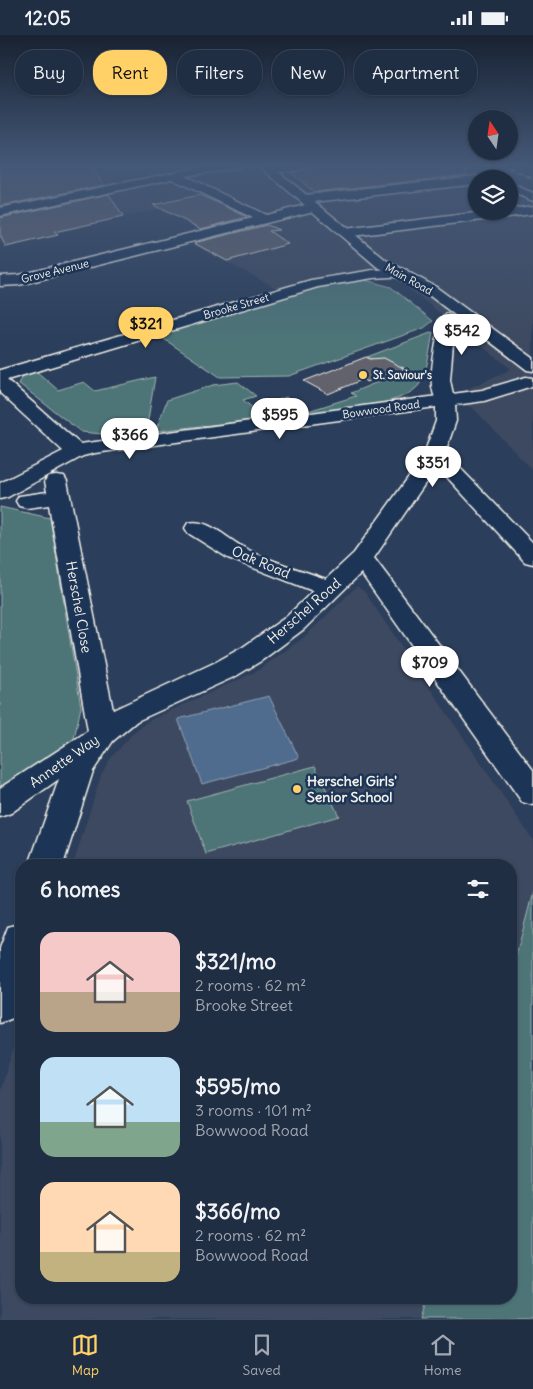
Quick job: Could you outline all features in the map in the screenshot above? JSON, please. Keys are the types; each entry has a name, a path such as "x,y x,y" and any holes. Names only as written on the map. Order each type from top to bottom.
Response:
{"street":[{"name":"Grove Avenue","path":"0,281 20,280 241,225"},
{"name":"Main Road","path":"334,225 391,269 447,319 511,370 531,373"},
{"path":"344,233 410,225"},
{"name":"Main Road","path":"391,269 431,290 531,373"},
{"name":"Brooke Street","path":"0,376 316,283 391,269"},
{"name":"Herschel Road","path":"48,859 79,767 103,733 127,713 226,669 252,654 295,623 362,558 433,457 446,421 445,399 440,384 448,337 447,319"},
{"name":"Bowwood Road","path":"445,399 511,370"},
{"name":"Bowwood Road","path":"0,492 76,452 93,447 484,395 531,373"},
{"path":"0,383 76,452"},
{"path":"433,457 453,471 533,557"},
{"name":"Herschel Close","path":"27,501 58,489 103,733"},
{"name":"Oak Road","path":"196,528 236,553 330,589"},
{"path":"362,558 533,793"},
{"name":"Annette Way","path":"0,804 55,769 103,733"},
{"path":"0,1005 15,958"}],"shaded area":[{"path":"0,225 87,225 0,244"},
{"path":"193,225 533,225 533,471 473,408 445,399 511,369 389,273 284,292 182,239 208,232"},
{"name":"Herschel Girls' Senior School","path":"357,586 364,591 533,840 533,892 517,952 517,859 75,859 101,775 110,759 134,732 148,721 257,671 303,638"},
{"path":"269,696 299,758 202,784 178,719"},
{"path":"15,1042 15,1304 425,1304 421,1319 0,1319 0,1092"}],"green space":[{"path":"362,279 391,287 433,321 424,328 289,376 220,377 158,335 310,289"},
{"path":"433,332 427,364 421,382 413,391 399,398 362,407 293,415 275,401 286,397 305,412 356,396 351,393 385,379 390,381 400,377 394,373 405,369 367,357"},
{"path":"36,371 58,390 84,382 95,391 155,377 146,432 102,434 81,432 18,383 24,375"},
{"path":"238,382 256,396 243,400 260,414 269,412 272,418 157,431 167,400 213,385"},
{"path":"0,507 50,518 81,707 73,743 0,788"},
{"path":"315,766 339,816 206,854 187,801"},
{"path":"533,892 533,1319 421,1319 425,1304 517,1304 517,952"}],"building":[{"path":"0,225 87,225 54,232 58,235 6,247 0,235"},
{"path":"193,225 217,225 201,229"},
{"path":"267,225 279,230 269,231 288,244 227,261 194,243"},
{"name":"St. Saviour's","path":"366,357 370,359 384,358 405,369 367,382 364,379 328,394 304,381"}],"place":[{"name":"St. Saviour's","path":"363,375"},
{"name":"Herschel Girls' Senior School","path":"297,789"}]}
